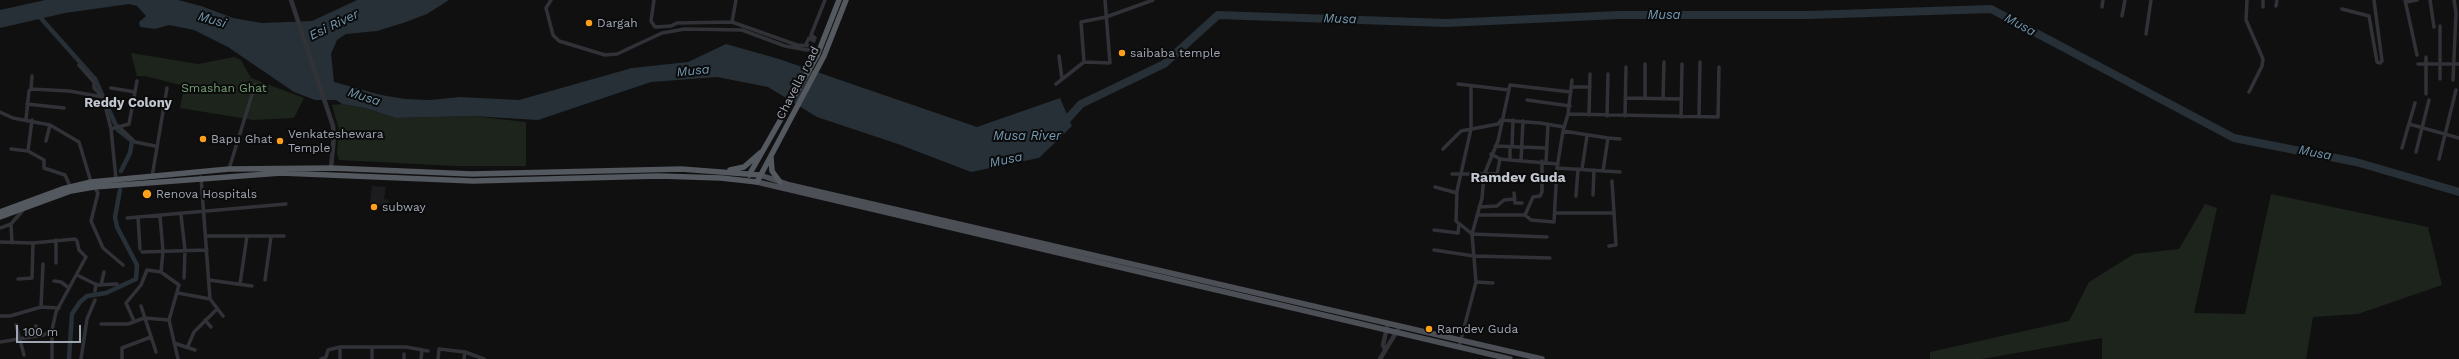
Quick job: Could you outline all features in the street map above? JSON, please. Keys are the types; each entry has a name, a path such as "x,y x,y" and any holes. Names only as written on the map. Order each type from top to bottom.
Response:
{"highway":[{"name":"Chavella road","path":"745,180 752,172 817,56 839,0"},
{"name":"Chavella road","path":"757,182 786,131 828,46 846,0"},
{"path":"699,171 722,171 744,167 762,152"},
{"path":"771,156 772,171 780,182"},
{"path":"0,212 70,186 201,175 229,169 331,168 472,174 650,169 752,172 761,174"},
{"path":"0,217 71,191 92,185 116,179 152,177 281,173 473,181 658,176 745,180 757,182"}],"main road":[{"path":"761,174 780,182 1388,323 1510,359"},
{"path":"757,182 1386,329 1397,333 1542,359"}],"street":[{"path":"291,0 327,106 334,136 331,168"},
{"path":"552,0 546,8 553,35 559,41 605,54 617,54 662,33 685,29 742,30 785,46 807,50 811,47 806,44"},
{"path":"654,0 652,21 655,27 671,26 677,23 732,22 803,46 810,37 825,0"},
{"path":"732,22 736,0"},
{"path":"1056,84 1084,62 1110,63 1105,0"},
{"path":"1136,0 1137,6"},
{"path":"1084,62 1080,24 1083,21 1106,16 1153,0"},
{"path":"2102,8 2103,0"},
{"path":"2122,16 2125,0"},
{"path":"2146,34 2151,0"},
{"path":"2247,0 2246,20 2263,59 2262,66 2249,92"},
{"path":"2263,0 2263,7"},
{"path":"2276,0 2276,6"},
{"path":"2369,16 2377,62 2380,63 2382,61 2374,0"},
{"path":"2417,0 2405,1 2417,54"},
{"path":"2430,0 2434,28"},
{"path":"2452,80 2456,13 2454,0"},
{"path":"2342,9 2369,16 2375,16"},
{"path":"2440,26 2440,80"},
{"path":"810,37 815,39"},
{"path":"1059,56 1062,80"},
{"path":"2426,57 2426,94"},
{"path":"1663,99 1664,62"},
{"path":"1699,117 1700,62"},
{"path":"1645,64 1645,98"},
{"path":"1681,117 1682,64"},
{"path":"2418,64 2459,64"},
{"path":"79,65 94,82 94,88 103,97 112,129 116,179"},
{"path":"1625,116 1626,67"},
{"path":"1568,114 1607,116 1718,117 1719,67"},
{"path":"1589,115 1590,74"},
{"path":"1607,116 1608,74"},
{"path":"26,119 32,76"},
{"path":"1477,215 1525,215 1531,220 1552,222 1555,213 1557,166 1570,106 1572,80"},
{"path":"112,129 129,124 137,81"},
{"path":"1458,84 1509,90"},
{"path":"229,169 255,85"},
{"path":"1460,344 1476,282 1472,234 1479,207 1484,175 1501,131 1501,120 1510,85 1571,92"},
{"path":"1472,86 1471,129 1460,174 1457,193 1456,221 1472,234 1547,237"},
{"path":"1571,87 1590,87"},
{"path":"111,88 135,92"},
{"path":"152,177 155,146 167,88"},
{"path":"31,89 70,91 103,97"},
{"path":"2438,159 2456,90"},
{"path":"1626,98 1681,99"},
{"path":"1527,100 1570,106"},
{"path":"2416,152 2430,100"},
{"path":"2402,148 2415,103"},
{"path":"27,104 64,108"},
{"path":"0,113 13,118 32,120 50,125 79,142 92,185 98,193 91,221 103,248 123,265"},
{"path":"28,151 32,120"},
{"path":"1443,149 1461,130 1498,124 1501,120 1548,124 1587,136 1620,139"},
{"path":"1510,160 1513,120"},
{"path":"1521,160 1523,121"},
{"path":"1525,215 1534,197 1540,196 1542,192 1548,124"},
{"path":"2409,124 2459,138"},
{"path":"46,141 50,125"},
{"path":"118,126 135,142 155,146"},
{"path":"1576,196 1587,136"},
{"path":"1603,172 1608,138"},
{"path":"1495,146 1546,148"},
{"path":"12,149 28,151 44,160 44,168 46,170 59,171 65,175 70,186"},
{"path":"1491,154 1500,159 1544,162 1557,166 1603,172 1620,172"},
{"path":"1452,174 1497,174 1500,159"},
{"path":"1593,195 1594,170"},
{"path":"201,175 210,299 223,316"},
{"path":"1609,246 1616,245 1612,181"},
{"path":"1435,187 1457,193"},
{"path":"1514,193 1515,203 1522,202"},
{"path":"1479,207 1500,205 1504,200 1514,199"},
{"path":"127,218 181,215 204,211 286,204"},
{"path":"1494,215 1495,206"},
{"path":"0,228 11,224 24,208"},
{"path":"1555,213 1614,213"},
{"path":"181,215 185,250 184,278"},
{"path":"160,216 163,250 161,272"},
{"path":"138,217 141,250 206,250"},
{"path":"11,224 12,243"},
{"path":"1434,230 1458,233 1459,224"},
{"path":"206,236 284,236"},
{"path":"240,284 247,236"},
{"path":"265,280 271,237"},
{"path":"56,240 56,263"},
{"path":"0,242 12,243 77,240 79,250 86,257 59,308 52,330 52,359"},
{"path":"18,280 32,278 33,242"},
{"path":"1434,250 1474,256 1550,258"},
{"path":"40,307 42,264"},
{"path":"134,321 126,303 141,285 147,270 161,272 179,286 169,320 178,359"},
{"path":"101,285 104,272"},
{"path":"77,275 96,284 117,284"},
{"path":"209,280 252,286"},
{"path":"54,281 61,282 69,288"},
{"path":"1476,282 1494,283"},
{"path":"95,290 96,284"},
{"path":"178,293 210,299"},
{"path":"80,359 87,319 95,300"},
{"path":"141,306 156,352"},
{"path":"0,316 10,316 40,307 59,308"},
{"path":"188,346 194,332 217,309"},
{"path":"101,324 119,325 144,318 169,320"},
{"path":"205,320 211,327"},
{"path":"1385,349 1383,345 1388,323"},
{"path":"16,325 24,355"},
{"path":"36,326 39,336"},
{"path":"1380,359 1385,349 1390,347 1400,326"},
{"path":"0,342 39,336 52,330"},
{"path":"122,359 122,348 151,337"},
{"path":"174,343 188,346 195,350"},
{"path":"340,347 340,359"},
{"path":"321,359 326,357 328,350 340,347 406,347 428,351"},
{"path":"372,348 372,359"},
{"path":"438,359 439,349 465,352 484,359"},
{"path":"421,359 422,350"},
{"path":"464,359 465,352"},
{"path":"404,354 404,359"}],"shaded area":[{"path":"372,186 386,187 384,199 389,200 387,206 370,203"}],"green space":[{"name":"Smashan Ghat","path":"131,53 198,64 234,57 241,60 251,78 304,98 294,118 253,120 180,108 184,86 145,76 137,76"},
{"path":"342,104 365,108 396,118 472,116 526,122 526,166 456,166 339,160 337,154 339,130 332,105"},
{"path":"2271,194 2428,227 2442,285 2358,314 2313,317 2306,359 2102,359 2102,338 1982,359 1930,359 1930,352 2069,321 2089,282 2134,254 2179,249 2205,204 2217,208 2194,313 2245,314"}],"water":[{"name":"Musa River","path":"45,0 178,0 201,6 233,18 262,23 312,21 357,0 449,0 427,14 403,23 377,31 346,34 337,40 331,54 334,82 381,95 405,99 430,100 460,97 519,100 632,68 688,62 726,44 779,59 977,127 1060,98 1072,126 1039,158 971,172 898,144 817,117 768,87 717,77 651,82 538,120 472,116 396,118 365,108 342,104 336,100 315,100 294,92 228,47 194,30 169,25 155,29 140,27 139,22 146,16 137,6 129,4 65,13 0,28 0,10"}],"waterway":[{"name":"Musa","path":"1061,126 1081,104 1164,64 1218,15 1446,23 1619,15 1808,15 1991,9 2234,138 2356,162 2459,192"},
{"path":"38,15 95,79 118,130 132,141 130,153 121,171"},
{"path":"69,359 72,314 80,302 87,296 106,293 136,279 137,265 117,227 115,217 120,190"}],"place":[{"name":"Dargah","path":"589,23"},
{"name":"saibaba temple","path":"1122,53"},
{"name":"Bapu Ghat","path":"203,139"},
{"name":"Venkateshewara Temple","path":"280,141"},
{"name":"Renova Hospitals","path":"147,194"},
{"name":"subway","path":"374,207"},
{"name":"Ramdev Guda","path":"1429,329"}],"district":[{"name":"Reddy Colony","path":"128,103"},
{"name":"Ramdev Guda","path":"1518,178"}],"water label":[{"name":"Musi","path":"212,20"},
{"name":"Esi River","path":"334,25"}]}
